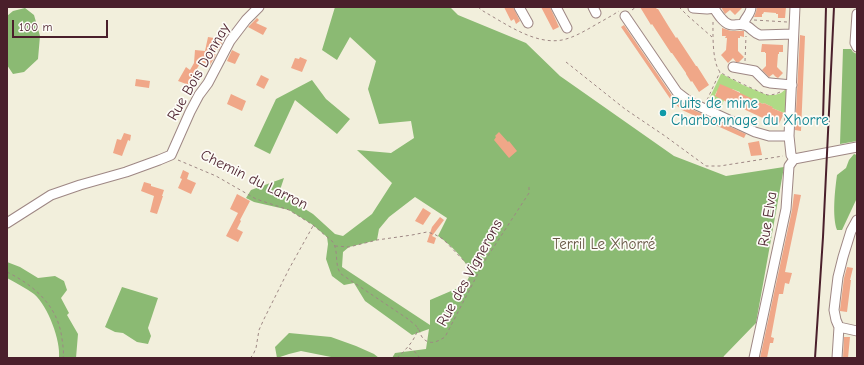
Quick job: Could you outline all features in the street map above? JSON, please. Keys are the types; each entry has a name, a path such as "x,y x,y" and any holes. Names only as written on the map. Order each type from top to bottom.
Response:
{"street":[{"name":"Rue Bois Donnay","path":"171,155 199,95 208,83 230,41 246,20 259,7"},
{"path":"519,7 528,23"},
{"path":"556,7 567,28"},
{"path":"745,26 744,21 751,11 751,7"},
{"name":"Rue Elva","path":"754,358 786,210 789,166 793,157 789,136 795,7"},
{"path":"856,7 855,43 857,47"},
{"path":"693,8 714,8 726,24 745,26 760,35 793,34"},
{"path":"622,13 678,92 685,99 760,134 789,136"},
{"path":"733,67 756,71 764,80 770,83 792,84"},
{"path":"793,157 857,147"},
{"path":"7,223 51,195 150,164 171,155"},
{"path":"837,358 839,327 834,310 838,277 851,231 857,220"},
{"path":"839,327 857,331"}],"path":[{"path":"478,7 526,34 546,41 563,40 572,37 622,13"},
{"path":"679,7 713,37"},
{"path":"735,80 745,64 745,26 754,20 794,22"},
{"path":"566,62 625,109 706,166 720,166 793,157"},
{"path":"704,109 720,72"},
{"name":"Chemin du Larron","path":"171,155 178,160 216,176 249,196 289,210 313,225 333,242 335,246"},
{"name":"Rue des Vignerons","path":"418,328 422,337 431,343 439,341 445,337 484,262 529,193 529,186"},
{"path":"250,358 256,348 259,330 289,269 313,225"},
{"path":"397,358 409,347 418,328 408,319 341,274 337,266 335,246 349,247 377,240 427,232 434,234 443,239 468,265 470,289"},
{"path":"7,272 25,282 40,294 54,313 61,335 64,354 63,358"},
{"path":"409,347 414,350 420,358"}],"green space":[{"name":"Terril Le Xhorré","path":"335,7 450,7 458,15 526,43 560,76 674,156 726,176 784,167 756,323 723,358 392,358 395,353 426,349 429,329 412,335 365,301 354,283 344,285 332,276 326,259 328,244 327,237 313,225 289,210 254,202 246,198 251,190 284,178 279,193 313,214 335,234 343,236 372,214 392,183 357,150 391,153 414,138 411,121 379,124 368,89 376,61 350,37 337,60 322,50","holes":["415,197 447,218 438,236 457,252 471,273 465,285 430,300 430,325 342,267 343,252 349,247 377,240 379,229 389,217"]},
{"path":"25,8 34,15 40,36 38,59 24,72 13,74 7,65 7,16 13,11"},
{"path":"843,49 851,49 857,54 857,141 840,144"},
{"path":"721,74 767,95 775,95 786,89 786,117 783,115 784,113 732,89 717,91 715,95 724,100 722,105 709,99"},
{"path":"312,80 326,99 350,119 337,134 295,100 270,154 254,146 276,99"},
{"path":"854,154 857,155 857,198 842,230 837,230 834,210 837,175 846,168 849,160"},
{"path":"7,262 20,267 38,278 55,276 64,281 67,290 61,298 69,313 67,315 78,334 76,358 59,358 56,333 49,315 34,294 7,278"},
{"path":"122,287 158,298 148,328 151,336 148,344 137,342 123,333 115,332 105,327"},
{"path":"289,333 331,337 356,346 374,354 379,358 336,358 301,351 277,358 275,347"}],"building":[{"path":"504,7 513,7 520,21 516,24 514,19 511,21"},
{"path":"541,7 550,7 559,27 553,30"},
{"path":"640,7 655,7 658,9 676,38 677,37 709,85 699,92 652,24 651,25"},
{"path":"721,7 743,7 735,15 730,10 725,14"},
{"path":"757,7 786,7 785,18 778,18 778,14 776,13 764,12 762,17 754,17"},
{"path":"257,18 259,20 256,23 267,28 263,35 248,27"},
{"path":"624,25 673,97 687,107 746,134 744,138 682,110 675,104 621,27"},
{"path":"722,28 731,31 744,31 744,37 740,36 740,38 738,38 738,51 744,57 739,62 736,62 733,58 728,63 721,55 726,50 727,38 725,38 726,36 722,36"},
{"path":"800,35 805,36 801,131 795,130"},
{"path":"208,37 214,38 222,43 219,50 216,48 215,57 210,65 201,62 190,80 189,85 178,81 186,67 190,70 194,63 195,50 205,51"},
{"path":"762,44 783,45 783,52 779,52 778,54 777,67 783,73 778,78 773,74 769,77 762,70 766,66 766,53 761,52"},
{"path":"232,50 240,54 235,64 227,61"},
{"path":"300,57 307,60 302,72 291,68 295,58 299,59"},
{"path":"261,75 269,79 264,89 256,85"},
{"path":"136,79 150,81 149,88 135,86"},
{"path":"720,84 784,113 779,124 715,96"},
{"path":"231,94 246,101 242,111 227,104"},
{"path":"499,132 517,151 509,158 494,140 496,137 495,136"},
{"path":"124,133 131,135 130,141 128,140 122,156 113,153 117,139 121,140"},
{"path":"759,141 762,155 751,156 748,143"},
{"path":"183,170 189,173 187,179 196,183 191,194 178,188 182,179 180,178"},
{"path":"144,182 164,190 157,214 150,212 154,196 141,191"},
{"path":"237,194 250,201 237,229 243,232 238,242 226,236 238,213 230,209"},
{"path":"794,194 801,195 785,272 792,273 789,284 785,283 783,294 779,294 771,337 774,338 773,343 770,343 767,358 760,358 792,210"},
{"path":"423,208 431,213 423,225 415,221"},
{"path":"440,217 444,220 432,236 436,238 434,244 427,242 432,227"},
{"path":"847,267 853,268 850,280 847,312 840,310"},
{"path":"844,337 850,337 848,358 843,358"}],"railway":[{"path":"823,120 826,7"},
{"path":"815,358 823,237 834,7"}],"place":[{"name":"Puits de mine Charbonnage du Xhorre","path":"663,113"}]}
